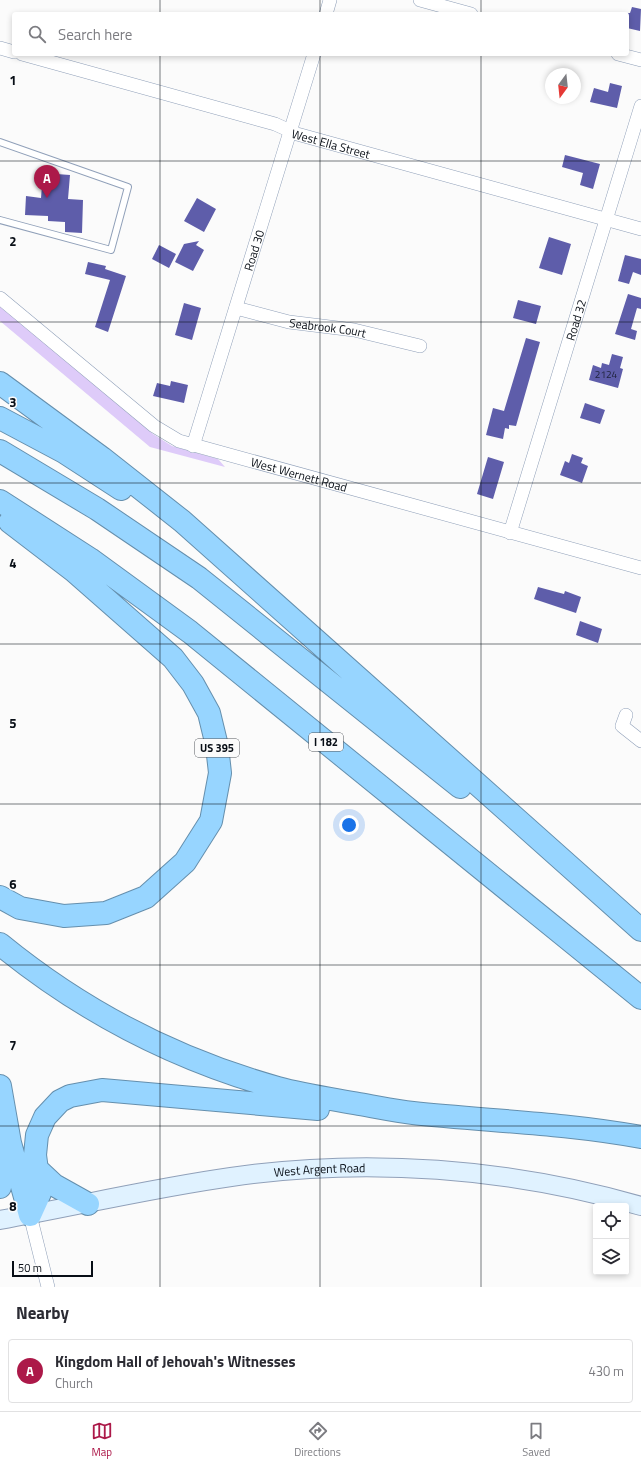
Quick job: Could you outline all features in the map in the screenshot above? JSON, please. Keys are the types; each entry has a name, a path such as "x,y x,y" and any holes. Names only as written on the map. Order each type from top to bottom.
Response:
{"highway":[{"path":"0,383 102,458 182,521 216,550 641,930"},
{"path":"0,418 64,452 216,550"},
{"path":"0,451 97,508 199,578 641,930"},
{"name":"I 182","path":"0,501 90,559 190,632 641,998"},
{"name":"US 395","path":"0,514 74,571 173,658 193,684 209,713 217,746 220,773 211,821 185,862 146,897 106,913 64,916 20,908 0,896"},
{"path":"0,944 39,974 137,1034 206,1065 280,1088 316,1097 411,1113 534,1122 641,1137"},
{"path":"0,1086 10,1143 30,1214"},
{"path":"30,1214 40,1193 35,1155 40,1126 45,1117 60,1101 81,1092 115,1091 396,1115 411,1113"},
{"path":"0,1187 10,1143"},
{"path":"38,1170 54,1185 88,1204"}],"main road":[{"name":"West Argent Road","path":"0,1220 232,1176 297,1170 360,1168 429,1170 498,1176 557,1185 641,1206"}],"street":[{"path":"327,12 330,0"},
{"path":"420,0 464,12"},
{"path":"0,48 12,51"},
{"name":"West Ella Street","path":"29,56 641,229"},
{"name":"Road 30","path":"193,446 313,56"},
{"path":"626,56 641,60"},
{"name":"Road 32","path":"510,533 641,106"},
{"name":"West Wernett Road","path":"0,298 154,426 179,441 641,568"},
{"name":"Seabrook Court","path":"236,308 289,322 354,330 420,346"},
{"path":"626,715 622,726 641,741"},
{"path":"30,1214 48,1287"}],"lane":[{"path":"0,142 128,187 111,250 0,220"}],"shaded area":[{"path":"0,306 153,434 172,446 218,459 225,467 150,447 0,321"}],"building":[{"path":"632,7 641,9 640,31 629,28"},
{"path":"610,83 622,86 617,108 590,102 594,88 608,92"},
{"path":"565,155 600,164 593,189 580,185 583,173 562,167"},
{"path":"43,173 70,175 68,199 83,200 82,233 65,232 65,222 48,221 48,216 25,215 26,196 41,198"},
{"path":"197,198 216,209 204,232 184,221"},
{"path":"549,237 571,244 562,275 539,268"},
{"path":"199,241 196,245 204,250 193,271 175,262 184,244"},
{"path":"159,245 176,254 169,268 152,259"},
{"path":"625,255 641,259 641,275 633,272 629,284 618,281"},
{"path":"88,262 106,266 105,269 126,276 108,332 95,327 110,280 85,274"},
{"path":"628,294 641,298 641,309 637,308 631,329 637,331 635,340 615,334"},
{"path":"518,300 541,306 536,324 513,318"},
{"path":"184,303 201,308 192,340 175,335"},
{"path":"526,338 540,342 516,426 509,425 509,429 505,428 503,439 486,435 493,408 504,411"},
{"path":"612,354 623,357 620,368 623,369 618,388 589,380 593,365 601,368 602,363 609,365"},
{"path":"171,381 188,385 184,403 153,396 157,383 170,386"},
{"path":"585,403 605,410 600,424 580,418"},
{"path":"572,454 583,458 581,463 588,466 582,483 560,475 565,461 569,463"},
{"path":"488,457 504,462 493,499 477,494"},
{"path":"538,587 564,594 565,591 581,597 576,613 534,599"},
{"path":"580,621 602,629 598,643 576,635"}],"place":[{"name":"Kingdom Hall of Jehovah's Witnesses","path":"47,198"}]}
